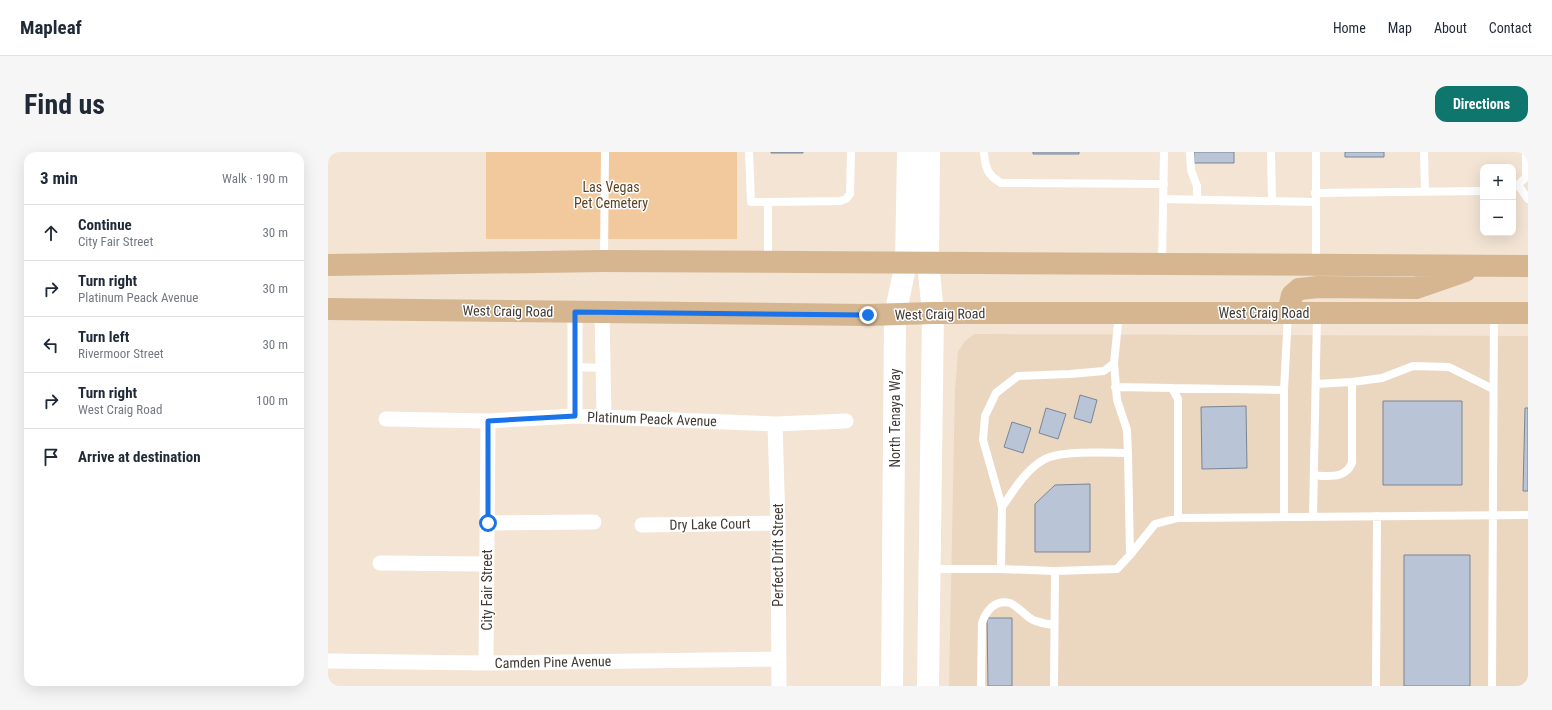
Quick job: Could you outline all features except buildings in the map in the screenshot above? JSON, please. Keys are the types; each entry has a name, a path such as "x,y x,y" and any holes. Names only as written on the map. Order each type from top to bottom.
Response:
{"main road":[{"name":"North Tenaya Way","path":"892,686 895,315 906,263 908,152"},
{"path":"928,686 933,313 928,263 929,152"},
{"path":"328,265 604,261 1528,266"},
{"path":"1288,313 1292,295 1299,289 1318,287 1416,288 1483,266"},
{"name":"West Craig Road","path":"328,309 895,315 933,313 1528,313"}],"street":[{"path":"575,312 575,416"},
{"path":"602,313 604,417"},
{"name":"Platinum Peack Avenue","path":"386,419 488,421 575,416 775,424 846,421"},
{"name":"City Fair Street","path":"486,664 488,421"},
{"name":"Perfect Drift Street","path":"775,424 778,523 779,686"},
{"path":"488,523 594,522"},
{"name":"Dry Lake Court","path":"642,525 778,523"},
{"path":"380,563 487,564"},
{"name":"Camden Pine Avenue","path":"328,661 486,664 778,659"}],"lane":[{"path":"604,261 605,152"},
{"path":"749,152 750,202 840,201 846,199 850,194 851,152"},
{"path":"984,152 985,166 992,178 1001,183 1164,184"},
{"path":"1162,264 1164,152"},
{"path":"1190,152 1191,170 1197,186 1197,200"},
{"path":"1271,152 1272,201"},
{"path":"1316,152 1316,266"},
{"path":"1424,152 1425,191"},
{"path":"1526,152 1526,177 1516,186 1528,199"},
{"path":"1164,199 1272,201 1425,191 1480,190"},
{"path":"768,202 768,262"},
{"path":"1119,313 1114,363 1115,387 1117,400 1127,430 1130,555"},
{"path":"1284,517 1284,390 1288,313"},
{"path":"1313,517 1317,313"},
{"path":"1492,686 1494,313"},
{"path":"1001,569 1002,507 984,440 985,416 996,393 1018,376 1104,371 1114,363"},
{"path":"1316,384 1352,382 1382,378 1413,366 1449,367 1493,389"},
{"path":"575,367 603,368"},
{"path":"1314,476 1343,475 1348,471 1352,464 1352,382"},
{"path":"1115,387 1284,390"},
{"path":"1172,388 1178,399 1178,518"},
{"path":"1002,507 1028,471 1046,458 1070,454 1128,453"},
{"path":"930,569 1056,571 1117,569 1155,524 1178,518 1528,515"},
{"path":"1376,686 1377,516"},
{"path":"1054,686 1056,571"},
{"path":"981,686 982,623 990,608 1004,603 1010,603 1034,620 1054,625"}],"shaded area":[{"path":"974,334 1528,336 1528,686 949,686 955,390 958,352 965,341"}],"green space":[{"name":"Las Vegas Pet Cemetery","path":"486,152 737,152 737,239 486,239"}],"route":[{"path":"488,523 488,421 575,416 575,312 868,315"}]}
